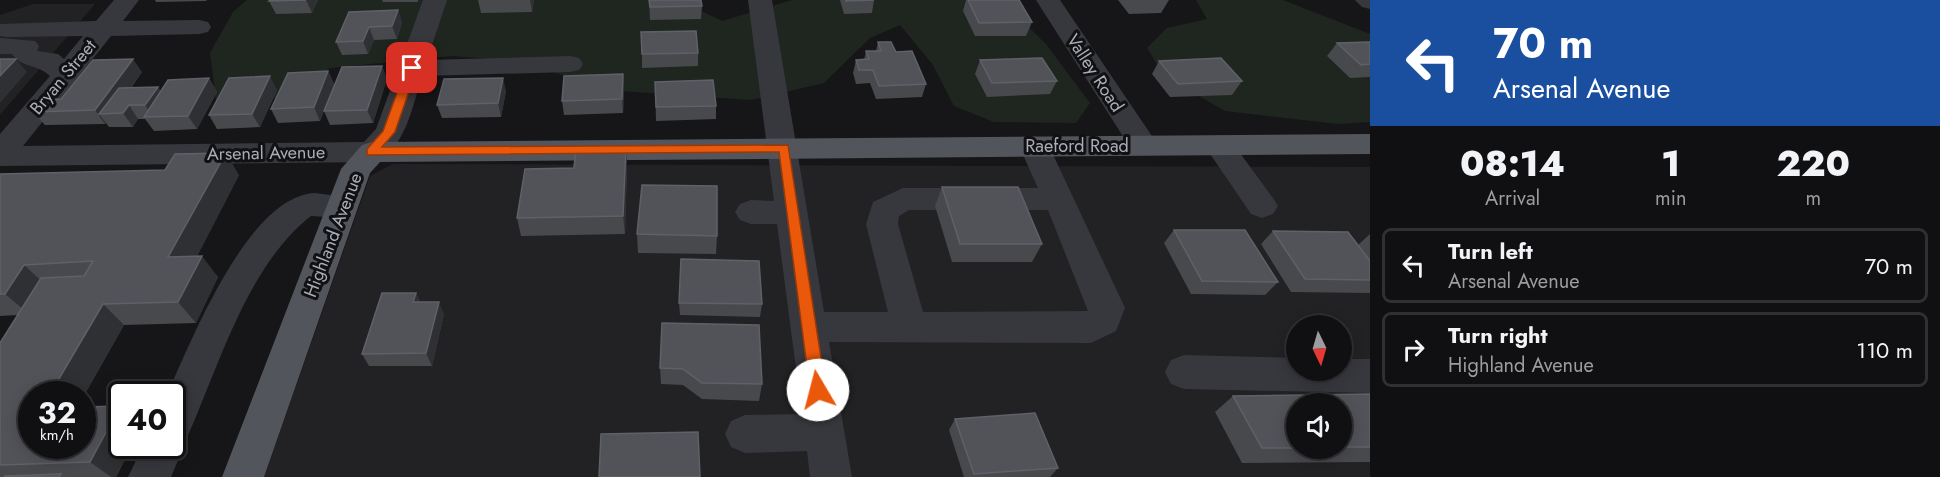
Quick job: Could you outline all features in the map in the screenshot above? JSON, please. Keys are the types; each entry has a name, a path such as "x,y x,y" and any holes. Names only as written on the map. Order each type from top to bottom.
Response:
{"main road":[{"name":"Raeford Road","path":"784,148 1370,144"},
{"name":"Arsenal Avenue","path":"372,152 784,148"},
{"name":"Highland Avenue","path":"243,477 356,170 372,152"}],"street":[{"name":"Bryan Street","path":"0,155 127,0"},
{"name":"Highland Avenue","path":"372,152 389,132 435,0"},
{"path":"760,0 784,148 831,477"},
{"name":"Valley Road","path":"1048,0 1143,145"},
{"path":"4,38 103,29 199,27"},
{"path":"4,38 26,46 23,51 26,56 49,60 65,75"},
{"path":"412,68 570,64"},
{"path":"1219,145 1262,206"},
{"path":"809,327 1092,328 1103,320 1107,308 1034,146"},
{"name":"Arsenal Avenue","path":"0,155 372,152"},
{"path":"910,329 882,224 884,210 903,199 1059,199"},
{"path":"186,397 251,258 274,229 302,206 342,206"},
{"path":"751,212 793,213"},
{"path":"1184,372 1370,376"},
{"path":"745,434 824,432"},
{"path":"149,477 158,459"}],"shaded area":[{"path":"247,0 679,0 722,21 792,0 1001,0 1046,44 1090,103 1076,123 994,122 954,106 933,65 900,25 870,38 824,83 751,100 605,90 522,61 452,56 330,68 254,109 216,100 210,53 233,12"},
{"path":"1196,0 1283,0 1370,34 1370,122 1338,124 1225,111 1165,77 1147,48 1167,28 1207,19"},
{"path":"33,4 95,4 0,115 0,15"},
{"path":"393,164 1370,167 1370,477 264,477 370,176"}],"building":[{"path":"649,0 701,0 702,6 650,7"},
{"path":"968,0 1019,0 1032,22 979,23"},
{"path":"398,10 392,26 369,27 363,41 336,42 349,12"},
{"path":"696,31 698,53 642,54 641,32"},
{"path":"878,42 891,42 896,52 912,51 926,84 879,86 873,70 859,70 856,60 869,59 866,51 881,51"},
{"path":"1370,42 1370,64 1361,65 1337,43"},
{"path":"1042,58 1057,81 992,83 980,60"},
{"path":"1221,58 1242,81 1178,84 1159,61"},
{"path":"0,59 16,59 0,76"},
{"path":"133,59 95,110 33,112 44,100 61,99 93,60"},
{"path":"382,66 367,110 324,111 342,67"},
{"path":"328,71 314,107 271,109 288,73"},
{"path":"623,74 622,99 562,101 564,76"},
{"path":"270,76 252,114 209,115 229,78"},
{"path":"209,78 188,116 144,117 168,80"},
{"path":"503,78 498,103 437,105 444,79"},
{"path":"713,80 716,106 656,107 655,82"},
{"path":"158,87 145,105 129,105 123,113 99,114 119,88"},
{"path":"626,146 623,216 517,218 525,169 574,168 576,147"},
{"path":"226,153 168,257 202,256 178,302 103,304 58,381 18,381 18,459 92,459 90,462 0,465 0,343 41,278 84,276 93,261 24,265 5,294 0,294 0,174 165,170 175,154"},
{"path":"642,185 717,186 717,236 637,234"},
{"path":"942,187 1018,187 1042,244 960,244"},
{"path":"1174,230 1245,230 1278,282 1202,281"},
{"path":"1273,231 1348,232 1370,261 1370,280 1305,279"},
{"path":"681,259 759,261 762,304 679,303"},
{"path":"382,293 416,293 413,302 439,302 426,353 362,354"},
{"path":"662,323 759,325 762,384 702,383 683,369 660,368"},
{"path":"1352,394 1370,394 1370,447 1352,447"},
{"path":"1286,395 1286,448 1262,448 1233,396"},
{"path":"108,406 108,428 96,451 96,407"},
{"path":"1035,413 1058,468 974,474 955,419"},
{"path":"698,432 700,477 599,477 601,434"},
{"path":"61,474 59,477 4,477 5,476"}],"route":[{"path":"412,68 389,132 372,152 784,148 818,390"}]}
